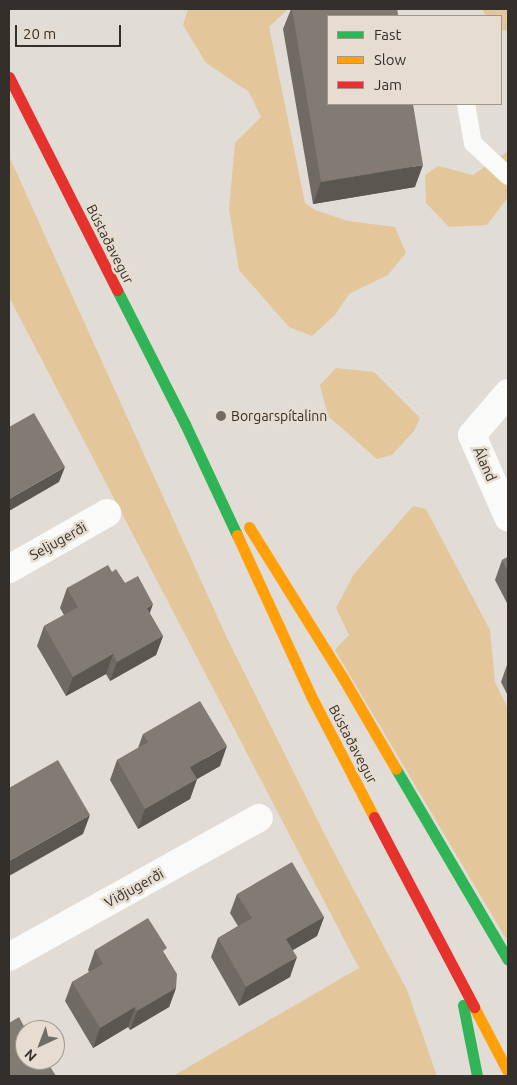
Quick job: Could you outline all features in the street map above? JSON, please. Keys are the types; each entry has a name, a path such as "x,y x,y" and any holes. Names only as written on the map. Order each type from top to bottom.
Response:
{"main road":[{"name":"Bústaðavegur","path":"9,77 185,424 311,696 508,1072"},
{"name":"Bústaðavegur","path":"185,424 343,678 508,960"},
{"path":"457,974 477,1076"}],"street":[{"name":"Áland","path":"508,393 472,434 508,517"},
{"name":"Seljugerði","path":"9,569 107,514"},
{"name":"Viðjugerði","path":"9,958 259,818"}],"lane":[{"path":"466,105 473,143 508,176"}],"shaded area":[{"path":"188,9 288,9 269,27 305,203 315,210 348,221 395,227 406,253 388,275 349,294 335,315 312,336 289,327 239,270 229,209 235,143 261,117 249,92 206,63 183,25"},
{"path":"482,9 508,9 508,31 502,30 502,15 485,15"},
{"path":"508,151 508,197 487,225 449,227 426,203 425,175 438,166 473,175"},
{"path":"9,156 227,638 327,839 407,990 437,1076 173,1076 359,968 9,297"},
{"path":"336,368 374,372 420,418 414,431 392,455 377,459 328,416 320,385"},
{"path":"413,506 426,509 490,630 495,682 508,709 508,942 335,650 349,635 336,608 354,574"}],"building":[{"path":"292,9 397,9 398,15 327,15 327,105 413,105 423,165 321,182"},
{"path":"34,413 65,467 9,499 9,427"},
{"path":"508,557 508,572 502,560"},
{"path":"108,565 112,572 116,569 125,583 138,576 153,604 147,608 163,636 117,662 113,654 73,677 44,626 78,607 67,588"},
{"path":"200,701 227,746 190,767 197,779 145,809 117,760 148,742 143,734"},
{"path":"58,760 90,815 9,861 9,788"},
{"path":"292,862 324,917 286,939 297,957 246,987 218,938 252,918 237,894"},
{"path":"148,918 167,948 163,951 177,974 176,988 137,1011 135,1007 100,1028 72,982 103,964 95,950"},
{"path":"19,1017 21,1020 15,1020 15,1070 52,1070 56,1076 9,1076 9,1023"}],"traffic: fast":[{"path":"117,290 185,424 237,535"},
{"path":"396,769 508,960"},
{"path":"463,1005 477,1076"}],"traffic: slow":[{"path":"249,527 343,678 396,769"},
{"path":"237,535 311,696 374,817"},
{"path":"474,1007 508,1072"}],"traffic: jam":[{"path":"9,77 117,290"},
{"path":"374,817 474,1007"}],"place":[{"name":"Borgarspítalinn","path":"221,416"}]}
